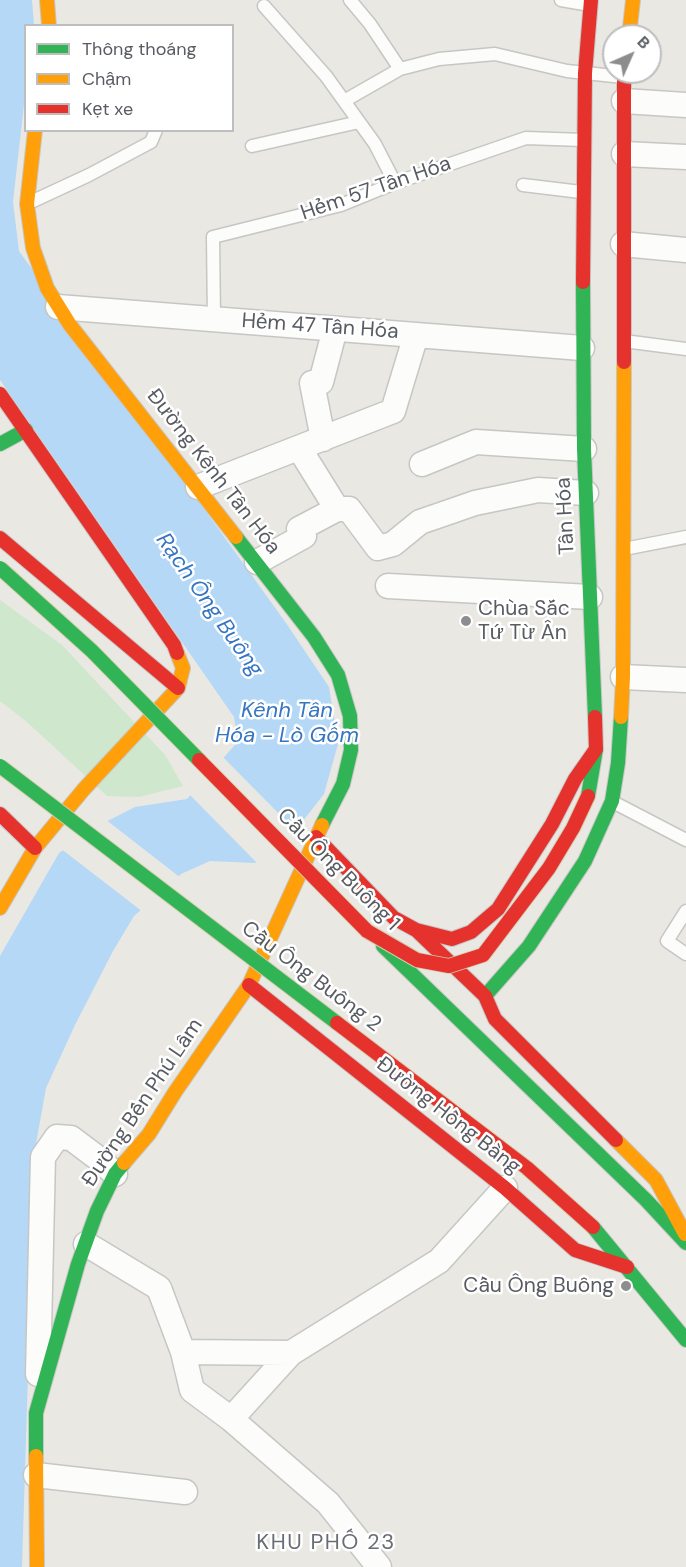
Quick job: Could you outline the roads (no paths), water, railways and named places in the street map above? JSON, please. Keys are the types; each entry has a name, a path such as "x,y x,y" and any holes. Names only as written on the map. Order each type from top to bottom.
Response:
{"main road":[{"path":"47,0 48,24"},
{"path":"630,24 633,0"},
{"name":"Tân Hóa","path":"367,931 417,960 449,966 483,955 549,868 573,828 588,796 596,749 582,348 585,73 591,2"},
{"path":"484,996 529,946 585,861 612,801 618,763 623,677 624,84"},
{"name":"Đường Kênh Tân Hóa","path":"38,132 27,204 33,248 47,288 58,307 314,636 338,675 350,717 351,750 343,784 316,837 249,985"},
{"path":"0,394 174,645 183,668 178,688 84,789 35,848 0,908"},
{"path":"0,444 26,430"},
{"path":"0,538 178,688"},
{"name":"Cầu Ông Buông 1","path":"0,568 92,651 367,931 646,1200 686,1243"},
{"path":"316,837 394,918 416,930 452,939 471,932 498,909 552,824 575,779 596,749"},
{"name":"Cầu Ông Buông 2","path":"0,766 527,1168 593,1227 627,1267"},
{"path":"0,814 35,848"},
{"path":"394,918 404,941 442,978"},
{"path":"416,930 484,996 495,1019"},
{"name":"Đường Bến Phú Lâm","path":"37,1567 36,1413 78,1264 97,1211 116,1174 149,1134 175,1092 249,985"},
{"name":"Đường Hồng Bàng","path":"249,985 505,1188 575,1250 627,1267"},
{"path":"473,1008 495,1019 656,1180 684,1226"},
{"path":"627,1267 686,1340"}],"street":[{"path":"624,101 686,105"},
{"path":"624,154 686,157"},
{"path":"623,244 686,250"},
{"name":"Hẻm 47 Tân Hóa","path":"58,307 582,348"},
{"path":"322,439 312,383 321,382 334,328"},
{"path":"198,487 393,411 416,335"},
{"path":"422,464 476,442 584,449"},
{"path":"299,448 337,508"},
{"path":"257,562 304,536 299,529 337,508 349,509 378,548 393,544 420,522 475,503 538,490 586,494"},
{"path":"388,586 590,597"},
{"path":"623,677 686,680"},
{"path":"36,1413 42,1276 43,1157 57,1137 71,1138 116,1174"},
{"path":"231,1419 291,1353 439,1261 505,1188"},
{"path":"86,1244 159,1288 183,1352 192,1390 231,1419 328,1503 379,1567"},
{"path":"183,1352 291,1353"},
{"path":"36,1475 185,1492"}],"lane":[{"path":"350,0 370,24 400,69"},
{"path":"561,0 591,2"},
{"path":"264,6 326,76 375,144 395,183"},
{"path":"344,101 400,69 439,59 495,54 567,71 602,73"},
{"path":"252,146 359,122"},
{"path":"27,204 151,142 155,132"},
{"name":"Hẻm 57 Tân Hóa","path":"214,319 213,237 341,205 395,183 526,138 584,140"},
{"path":"523,185 583,192"},
{"path":"623,341 686,349"},
{"path":"622,549 686,537"},
{"path":"612,801 686,840"},
{"path":"686,911 667,941 686,954"}],"water":[{"name":"Kênh Tân Hóa - Lò Gốm","path":"0,0 32,0 34,24 24,24 24,104 13,202 19,251 286,623 329,687 338,744 324,794 299,826 255,863 210,861 181,874 134,916 113,951 75,1025 46,1088 35,1149 22,1567 0,1567 0,956 59,853 96,827 135,807 187,799 234,746 237,736 234,717 0,380"}],"place":[{"name":"Chùa Sắc Tứ Từ Ân","path":"466,621"},
{"name":"Cầu Ông Buông","path":"626,1286"}],"district":[{"name":"KHU PHỐ 23","path":"326,1543"}],"water label":[{"name":"Rạch Ông Buông","path":"209,605"}]}
